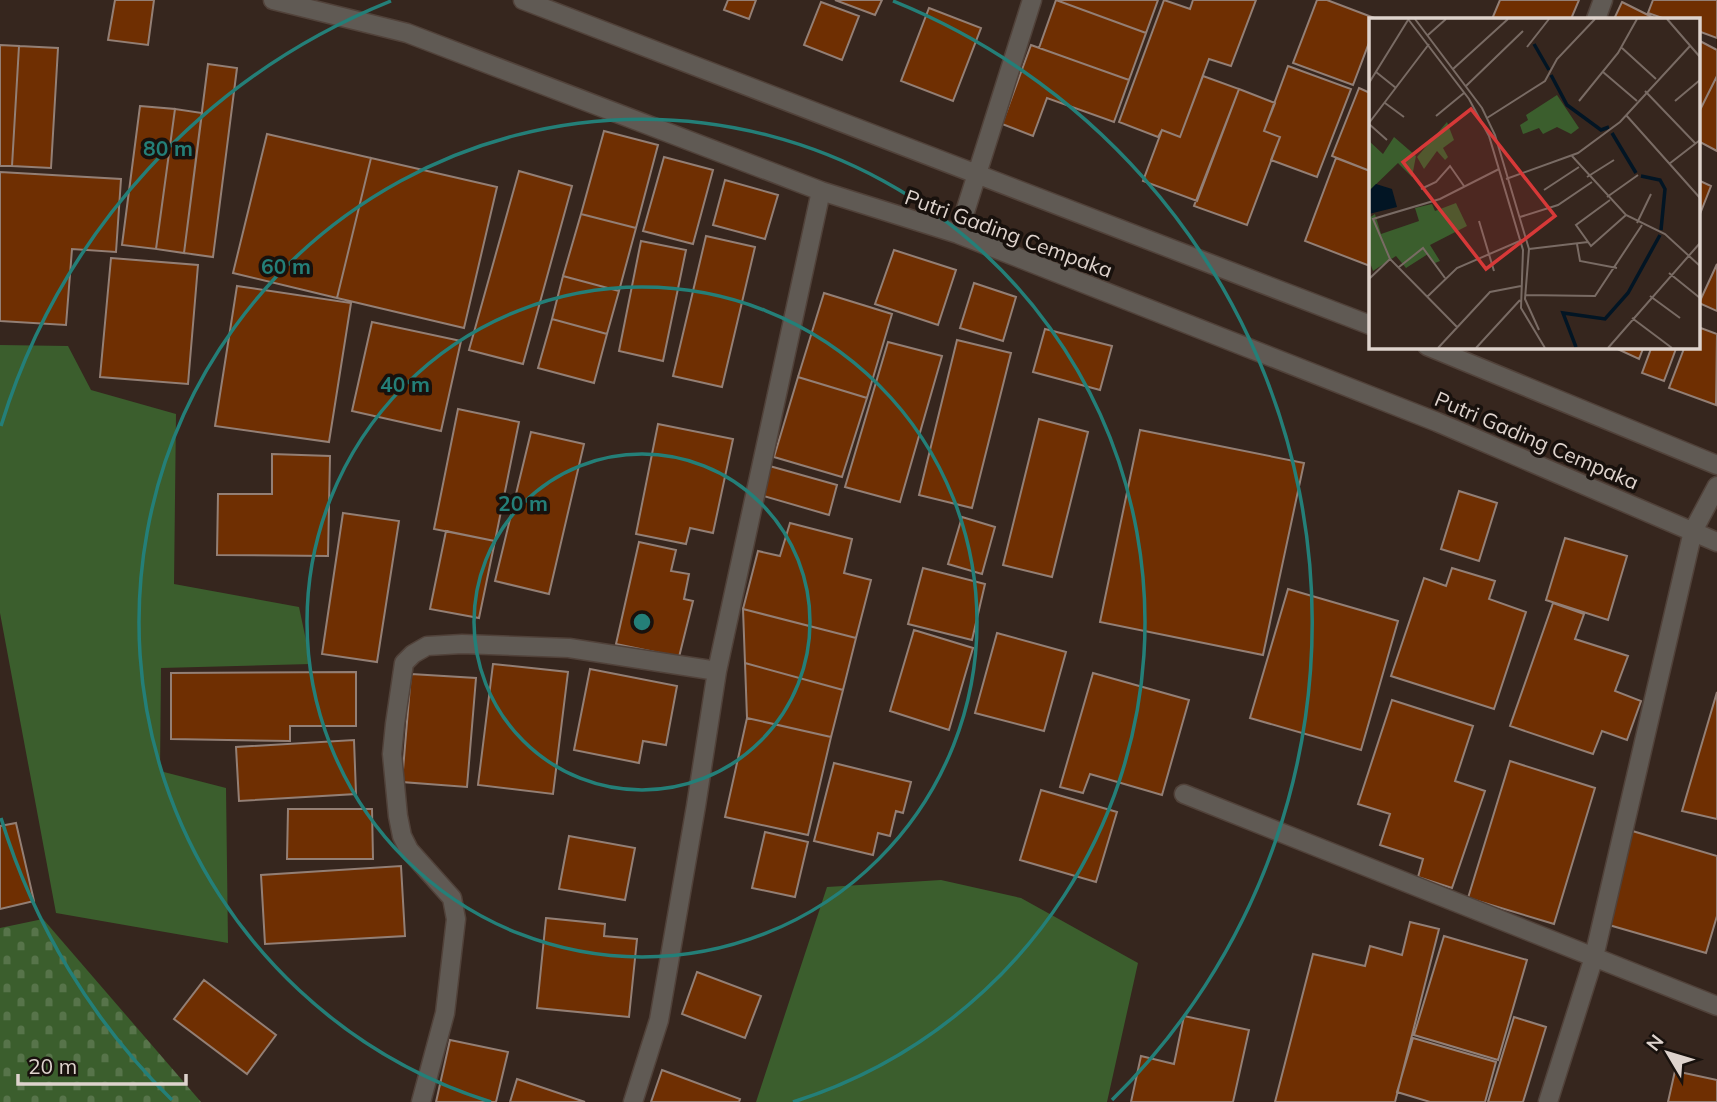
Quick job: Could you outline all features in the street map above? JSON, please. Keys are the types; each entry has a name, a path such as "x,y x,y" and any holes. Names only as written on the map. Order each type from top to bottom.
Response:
{"street":[{"name":"Putri Gading Cempaka","path":"273,0 407,33 821,191 958,234 1437,422 1717,542"},
{"name":"Putri Gading Cempaka","path":"523,0 1369,325"},
{"path":"958,234 1032,0"},
{"path":"1596,18 1603,0"},
{"path":"633,1102 659,1020 717,671 821,191"},
{"name":"Putri Gading Cempaka","path":"1437,348 1458,352 1717,465"},
{"path":"1548,1102 1594,957 1693,531 1717,486"},
{"path":"421,1102 445,1013 456,919 452,898 408,850 402,836 392,754 404,663 427,646 462,644 569,648 717,671"},
{"path":"1184,794 1717,1006"}],"green space":[{"path":"0,345 68,346 91,390 176,414 174,584 299,607 311,664 161,668 160,771 226,788 228,943 56,913 0,613"},
{"path":"941,880 1021,898 1138,963 1107,1102 756,1102 827,887"},
{"path":"43,919 201,1102 0,1102 0,928"}],"building":[{"path":"115,0 154,0 148,45 108,40"},
{"path":"728,0 756,0 749,19 724,10"},
{"path":"835,0 882,0 875,15"},
{"path":"1056,0 1158,0 1146,33"},
{"path":"1056,0 1146,33 1129,80 1039,48"},
{"path":"1164,0 1190,9 1193,0 1256,0 1231,66 1209,59 1180,137 1162,130 1158,137 1119,122"},
{"path":"1317,0 1327,0 1374,18 1369,18 1369,43 1353,85 1293,63"},
{"path":"1500,0 1579,0 1571,18 1492,18"},
{"path":"1653,0 1717,0 1717,38 1700,32 1700,18 1662,18 1648,13"},
{"path":"821,2 859,16 842,60 804,45"},
{"path":"1622,2 1654,18 1614,18"},
{"path":"929,8 981,28 953,101 901,81"},
{"path":"1700,41 1717,50 1717,76 1700,110"},
{"path":"0,45 19,46 12,166 0,166"},
{"path":"1031,45 1129,80 1114,122 1047,98 1033,136 1002,124"},
{"path":"19,46 58,48 51,168 12,166"},
{"path":"208,64 237,68 213,257 184,253"},
{"path":"1288,66 1351,89 1317,177 1271,160 1280,137 1264,131"},
{"path":"1203,76 1239,89 1197,201 1143,181 1162,130 1180,137"},
{"path":"1717,76 1717,151 1700,142 1700,110"},
{"path":"1359,88 1369,93 1369,171 1332,156"},
{"path":"1239,89 1275,103 1264,131 1280,137 1247,225 1194,206"},
{"path":"140,106 175,109 156,249 122,245"},
{"path":"175,109 202,113 184,253 156,249"},
{"path":"604,131 658,145 636,228 581,214"},
{"path":"267,134 371,158 337,298 233,273"},
{"path":"664,157 713,170 693,244 643,231"},
{"path":"371,158 497,187 464,328 337,298"},
{"path":"1336,158 1369,171 1369,266 1305,241"},
{"path":"519,171 572,186 523,364 469,350"},
{"path":"0,172 121,179 116,252 72,249 66,325 0,321"},
{"path":"725,180 778,195 765,239 713,225"},
{"path":"1700,181 1711,186 1700,214"},
{"path":"581,214 636,228 619,291 563,276"},
{"path":"706,236 755,247 722,387 673,376"},
{"path":"641,241 686,250 663,361 619,351"},
{"path":"894,250 956,270 938,325 875,304"},
{"path":"111,258 198,265 188,384 100,377"},
{"path":"1717,264 1717,311 1700,303"},
{"path":"563,276 619,291 607,334 552,319"},
{"path":"974,283 1016,297 1003,341 960,328"},
{"path":"237,286 351,303 329,442 215,426"},
{"path":"824,293 892,314 867,398 798,377"},
{"path":"552,319 607,334 594,383 538,368"},
{"path":"372,322 461,341 441,431 352,411"},
{"path":"1700,328 1717,334 1716,405 1669,388 1684,348 1700,348"},
{"path":"1045,329 1112,346 1100,390 1033,372"},
{"path":"957,340 1011,353 972,508 919,495"},
{"path":"888,342 942,356 900,502 845,487"},
{"path":"1615,348 1643,348 1639,359"},
{"path":"1651,348 1676,348 1664,381 1642,373"},
{"path":"798,377 867,398 842,477 774,457"},
{"path":"458,409 519,422 495,541 434,529"},
{"path":"1039,419 1088,432 1052,577 1003,565"},
{"path":"658,424 733,439 713,533 690,528 686,544 636,534"},
{"path":"1140,430 1304,463 1263,655 1100,622"},
{"path":"531,432 584,444 549,594 495,581"},
{"path":"272,454 330,456 328,556 217,555 218,494 272,494"},
{"path":"766,465 837,485 829,515 757,494"},
{"path":"1459,491 1497,503 1479,561 1441,549"},
{"path":"343,513 399,521 377,662 322,654"},
{"path":"962,517 995,527 982,574 948,564"},
{"path":"790,523 852,539 844,573 871,580 856,638 743,609 758,551 780,556"},
{"path":"446,531 495,541 479,618 430,609"},
{"path":"1565,538 1627,556 1608,620 1546,600"},
{"path":"639,542 676,550 671,571 689,574 684,599 693,601 679,657 616,644"},
{"path":"923,568 985,584 972,640 908,624"},
{"path":"1452,568 1495,581 1489,599 1526,612 1494,709 1391,676 1424,578 1446,586"},
{"path":"1288,589 1398,621 1361,750 1250,718"},
{"path":"1553,603 1584,614 1575,639 1628,656 1615,691 1641,701 1627,740 1602,731 1593,754 1510,726"},
{"path":"743,609 856,638 843,690 745,663"},
{"path":"914,630 973,648 949,730 890,711"},
{"path":"997,633 1066,652 1044,731 975,713"},
{"path":"745,663 843,690 831,737 747,718"},
{"path":"493,664 568,672 553,794 478,785"},
{"path":"590,669 677,686 666,745 643,741 639,763 574,750"},
{"path":"356,672 356,726 290,726 290,741 171,739 171,673"},
{"path":"1093,673 1189,700 1162,795 1090,774 1083,793 1060,787"},
{"path":"411,674 476,678 467,787 402,782"},
{"path":"1717,692 1717,819 1682,811"},
{"path":"1392,700 1473,726 1455,781 1485,791 1452,888 1418,877 1423,859 1380,845 1390,814 1358,804"},
{"path":"747,718 831,737 808,835 725,817"},
{"path":"354,740 356,794 239,801 236,747"},
{"path":"1510,761 1595,788 1554,924 1468,898"},
{"path":"834,763 911,782 903,813 896,811 890,836 878,833 873,855 814,841"},
{"path":"1041,790 1117,812 1096,882 1020,860"},
{"path":"288,809 372,809 373,859 287,859"},
{"path":"16,823 34,901 0,909 0,826"},
{"path":"1629,830 1717,856 1717,916 1706,953 1602,923"},
{"path":"765,832 808,842 795,897 752,888"},
{"path":"569,836 635,848 625,900 559,889"},
{"path":"401,866 405,936 265,944 261,875"},
{"path":"546,918 605,924 604,936 637,939 629,1017 537,1008"},
{"path":"1410,922 1439,929 1395,1102 1275,1102 1313,954 1365,966 1370,946 1402,955"},
{"path":"1444,936 1527,960 1498,1060 1414,1035"},
{"path":"697,972 761,996 745,1038 682,1014"},
{"path":"204,980 276,1035 247,1074 174,1019"},
{"path":"1184,1016 1249,1030 1233,1102 1131,1102 1141,1056 1174,1064"},
{"path":"1514,1017 1546,1027 1523,1102 1488,1102"},
{"path":"1413,1038 1496,1062 1485,1102 1430,1102 1397,1092"},
{"path":"450,1040 508,1052 496,1102 436,1102"},
{"path":"662,1070 740,1099 739,1102 651,1102"},
{"path":"1675,1071 1717,1080 1717,1102 1668,1102"},
{"path":"517,1079 585,1102 510,1102"}]}
